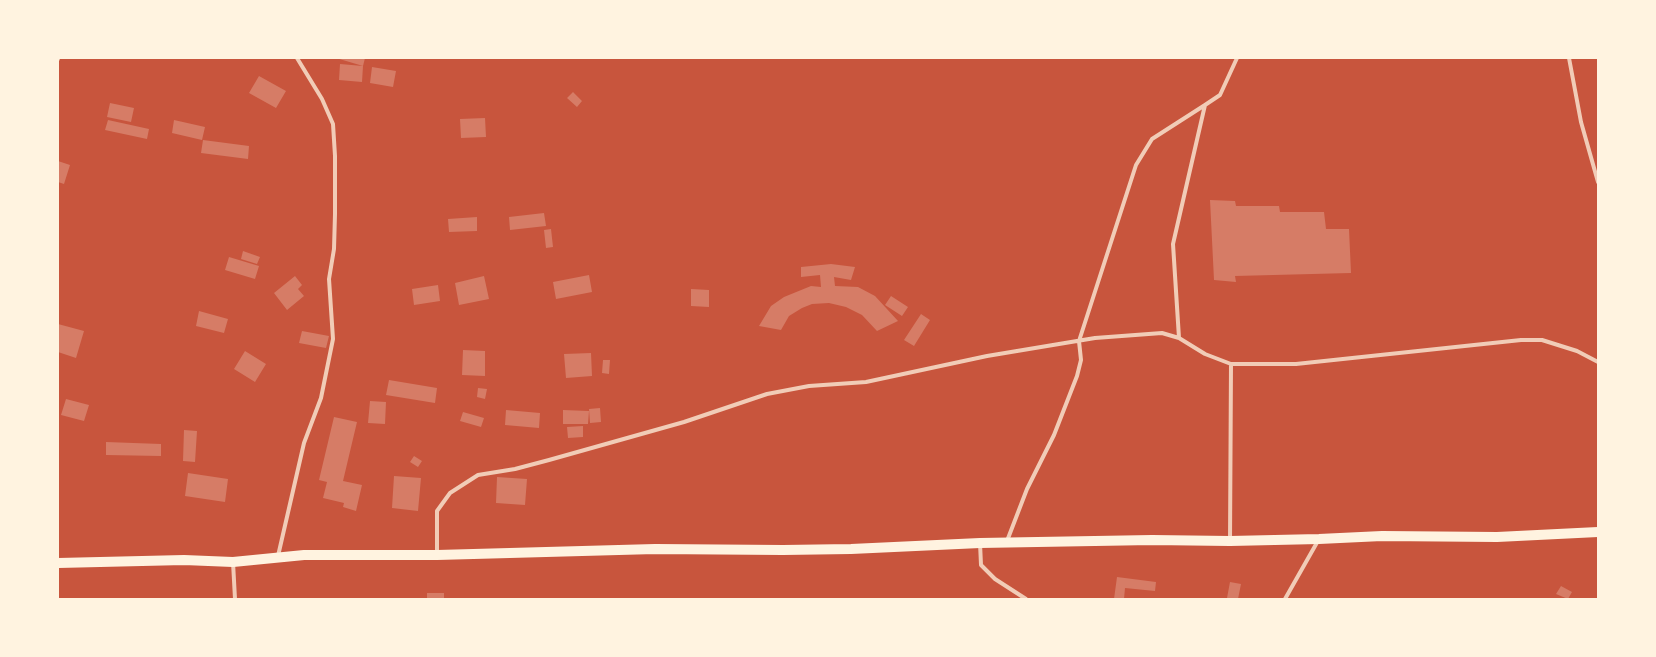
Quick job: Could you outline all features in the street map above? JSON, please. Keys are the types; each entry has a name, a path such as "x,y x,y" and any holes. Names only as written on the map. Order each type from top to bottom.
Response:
{"main road":[{"path":"58,563 184,560 233,562 304,555 437,555 655,549 851,549 1007,542 1152,540 1230,541 1382,536 1497,537 1598,532"}],"street":[{"path":"278,558 304,443 321,398 333,339 329,279 334,249 335,214 335,156 333,124 322,99 297,58"},
{"path":"1007,542 1027,490 1070,397 1081,360 1079,341 1134,171 1143,150 1152,139 1220,95 1237,58"},
{"path":"1568,58 1581,122 1598,182"},
{"path":"1179,338 1173,244 1205,105"},
{"path":"437,555 437,511 450,493 478,475 515,469 549,460 684,422 767,394 809,386 866,382 987,356 1079,341 1162,333 1179,338 1205,354 1231,364 1296,364 1521,340 1542,340 1577,351 1598,362"},
{"path":"1230,541 1231,364"},
{"path":"1285,599 1319,539"},
{"path":"980,543 981,565 994,579 1026,599"},
{"path":"233,562 235,599"}],"building":[{"path":"336,58 365,58 363,66"},
{"path":"340,64 363,66 362,82 339,80"},
{"path":"372,67 396,71 393,87 370,83"},
{"path":"259,76 286,91 276,108 249,93"},
{"path":"573,92 582,101 577,107 567,98"},
{"path":"110,103 134,108 131,122 107,117"},
{"path":"485,118 486,137 461,138 460,119"},
{"path":"108,120 149,129 147,139 105,130"},
{"path":"174,120 205,127 202,140 172,133"},
{"path":"203,140 249,146 248,159 201,153"},
{"path":"58,161 70,165 64,184 58,182"},
{"path":"1210,200 1235,201 1236,206 1279,206 1280,212 1324,212 1326,229 1349,229 1351,273 1235,276 1236,282 1214,280"},
{"path":"544,213 546,226 510,230 509,217"},
{"path":"477,217 477,231 449,232 448,219"},
{"path":"551,229 553,247 546,248 544,230"},
{"path":"243,251 260,257 257,264 241,259"},
{"path":"229,257 259,266 255,279 225,270"},
{"path":"831,264 855,267 851,280 834,277 835,286 858,287 875,296 898,321 877,331 862,315 846,307 829,303 812,304 802,308 789,316 781,330 759,326 771,306 784,297 811,286 821,287 820,275 801,277 801,267"},
{"path":"589,275 592,292 556,299 553,282"},
{"path":"295,276 302,285 298,289 304,296 287,310 274,293"},
{"path":"484,276 489,299 459,305 455,283"},
{"path":"438,285 440,301 414,305 412,289"},
{"path":"691,289 709,290 709,307 691,306"},
{"path":"891,296 908,307 902,316 885,305"},
{"path":"199,311 228,319 224,333 196,326"},
{"path":"921,314 930,320 914,346 904,340"},
{"path":"58,324 84,331 76,358 58,352"},
{"path":"302,331 329,336 326,348 299,343"},
{"path":"463,350 485,351 485,376 462,375"},
{"path":"245,351 266,364 255,382 234,369"},
{"path":"591,353 592,376 566,378 564,354"},
{"path":"603,360 610,360 609,374 602,373"},
{"path":"389,380 437,388 435,403 386,395"},
{"path":"478,388 487,389 485,399 477,397"},
{"path":"66,399 89,405 84,421 61,415"},
{"path":"370,401 386,402 385,424 368,423"},
{"path":"600,408 601,422 590,423 589,409"},
{"path":"506,410 540,413 539,428 505,425"},
{"path":"563,410 589,411 588,424 563,424"},
{"path":"463,412 484,418 481,427 460,421"},
{"path":"334,417 357,422 343,481 362,485 356,511 343,507 344,503 323,498 327,482 319,480"},
{"path":"583,426 583,437 568,438 567,427"},
{"path":"184,430 197,431 195,462 183,461"},
{"path":"106,442 161,444 161,456 106,455"},
{"path":"414,456 422,461 418,467 410,462"},
{"path":"188,473 228,479 225,502 185,496"},
{"path":"394,476 421,478 418,511 392,508"},
{"path":"497,477 527,479 525,505 496,503"},
{"path":"1117,577 1156,582 1155,591 1125,588 1124,599 1114,599"},
{"path":"1230,582 1241,584 1238,599 1227,598"},
{"path":"1561,586 1572,592 1568,599 1556,594"},
{"path":"427,593 444,593 444,599 427,599"}]}
